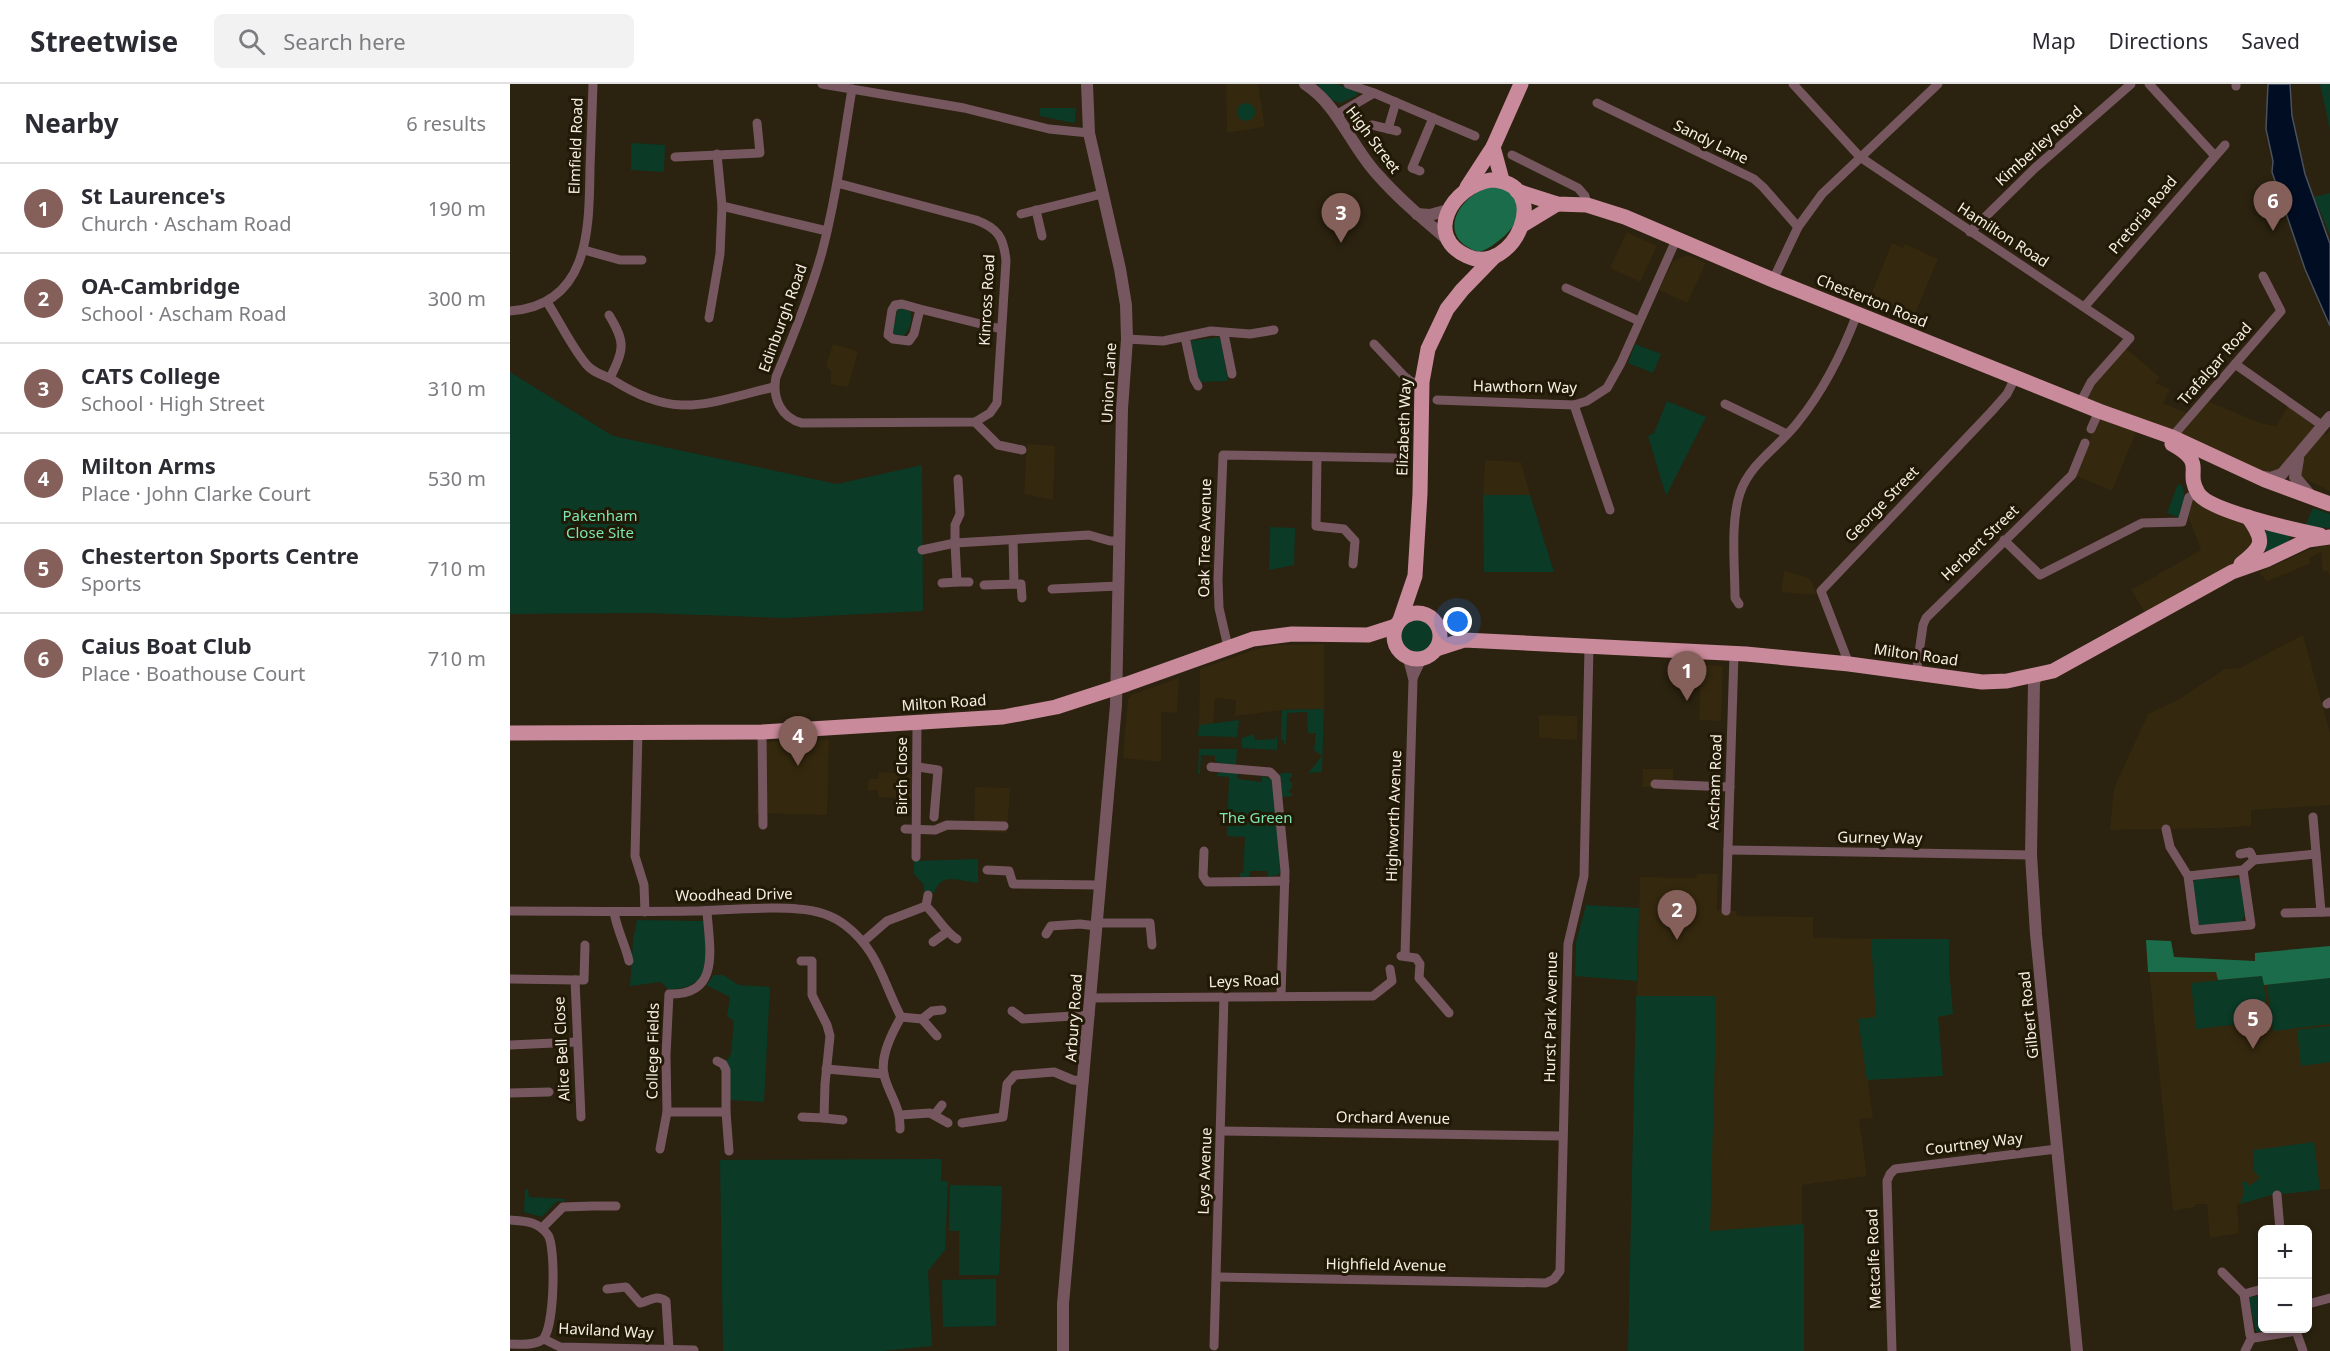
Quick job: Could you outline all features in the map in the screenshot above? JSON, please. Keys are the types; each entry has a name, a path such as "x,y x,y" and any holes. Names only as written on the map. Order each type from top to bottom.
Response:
{"main road":[{"path":"1466,189 1493,147 1521,84"},
{"path":"1493,147 1502,180"},
{"path":"1524,224 1526,207 1517,190 1502,180 1480,182 1455,198 1448,210 1446,227 1448,240 1462,254 1472,259 1495,256 1507,248 1524,224 1557,204"},
{"name":"Chesterton Road","path":"1517,190 1557,204 1587,205 1625,217 1773,280 2145,429"},
{"path":"1462,254 1462,290"},
{"name":"Elizabeth Way","path":"1427,615 1420,599 1415,576 1422,382 1428,349 1437,327 1462,290 1495,256"},
{"path":"2145,429 2172,437 2324,502"},
{"path":"2145,429 2185,451 2192,460 2196,489 2203,499 2248,517 2330,537"},
{"path":"2196,489 2201,470 2206,465 2222,460"},
{"path":"2232,572 2258,550 2261,542 2248,517"},
{"name":"Milton Road","path":"1436,649 1464,640 1734,654 1849,664 1982,682 2012,680 2036,676 2063,666 2232,572 2266,560 2308,540 2330,537"},
{"name":"Elizabeth Way","path":"1398,623 1415,576"},
{"path":"1410,614 1427,615 1438,628 1440,637 1436,649 1430,655 1409,655 1394,634 1398,623 1410,614"},
{"name":"Milton Road","path":"510,732 762,732 979,720 1039,711 1117,688 1253,639 1279,634 1368,635 1398,623"},
{"name":"Milton Road","path":"1438,628 1464,640"},
{"name":"Milton Road","path":"1368,635 1409,655"}],"street":[{"name":"Elmfield Road","path":"584,250 589,208 592,84"},
{"path":"822,84 964,108 1049,129 1089,132"},
{"name":"Union Lane","path":"1087,84 1089,132 1120,268 1126,305 1117,688"},
{"name":"High Street","path":"1305,84 1325,101 1376,174 1448,240"},
{"path":"1348,84 1475,136"},
{"name":"Hamilton Road","path":"1793,84 1860,157 2130,338 2091,382 2080,403"},
{"path":"1773,280 1798,227 1822,194 1938,84"},
{"name":"Kimberley Road","path":"1970,232 2035,168 2131,84"},
{"path":"2149,84 2215,156"},
{"name":"Edinburgh Road","path":"547,302 585,363 598,374 610,378 647,399 685,407 704,405 774,387 813,280 827,231 852,89"},
{"path":"1335,114 1374,93"},
{"path":"1372,124 1393,130 1396,102"},
{"name":"Sandy Lane","path":"1597,103 1754,179 1763,186 1798,227"},
{"path":"1420,171 1412,168 1433,118"},
{"path":"675,157 760,153 757,123"},
{"name":"Pretoria Road","path":"2085,306 2225,145"},
{"path":"709,318 709,297 720,254 722,206 717,154"},
{"path":"1512,155 1578,188 1585,196 1587,205"},
{"name":"Kinross Road","path":"837,183 976,220 988,224 999,234 1005,245 1006,261 997,402 990,412 975,422"},
{"path":"1021,214 1102,194"},
{"path":"722,206 827,231"},
{"path":"1036,210 1042,236"},
{"path":"1417,214 1430,215 1448,210"},
{"name":"Hawthorn Way","path":"1437,400 1574,405 1587,401 1606,388 1621,363 1676,240"},
{"path":"510,311 527,309 547,302 560,291 573,273 584,250 620,260 642,260"},
{"name":"Trafalgar Road","path":"2172,437 2281,311 2263,276"},
{"path":"1566,288 1640,321"},
{"path":"920,309 914,334 909,341 893,339 888,335 892,310 895,305 902,304 1001,329"},
{"path":"1739,604 1735,598 1736,516 1740,491 1766,455 1798,423 1824,383 1857,314"},
{"path":"609,315 621,336 622,345 610,378"},
{"path":"1127,339 1163,340 1211,332 1250,334 1274,330"},
{"path":"1224,334 1232,374"},
{"path":"1185,337 1194,379 1198,386"},
{"path":"1374,344 1404,376 1412,382 1422,382"},
{"path":"2235,364 2326,422 2278,476 2271,478 2259,476"},
{"name":"George Street","path":"1849,664 1821,591 1999,403 2007,394 2014,378"},
{"path":"774,387 783,413 794,421 802,423 975,422 998,445 1022,450"},
{"path":"1725,404 1787,434"},
{"path":"1574,405 1610,510"},
{"path":"2091,429 2099,411"},
{"name":"Herbert Street","path":"1916,674 1926,618 2072,476 2085,444"},
{"name":"Oak Tree Avenue","path":"1228,647 1219,608 1218,543 1223,455 1394,458"},
{"path":"2299,455 2295,477 2305,492 2324,502"},
{"path":"1317,457 1316,526 1344,529 1355,541 1353,564"},
{"path":"957,582 955,525 960,514 958,479"},
{"path":"2004,540 2040,575 2142,524 2153,521 2182,522 2189,497 2196,489"},
{"path":"922,550 955,543 1089,535 1119,541"},
{"path":"1013,540 1014,584"},
{"path":"942,584 969,582"},
{"path":"984,585 1021,584 1022,598"},
{"path":"1052,589 1119,586"},
{"name":"Hurst Park Avenue","path":"1554,1279 1560,1271 1568,944 1584,876 1589,647"},
{"name":"Ascham Road","path":"1726,911 1734,654"},
{"name":"Highworth Avenue","path":"1409,655 1413,678 1403,955 1416,958 1420,964 1419,978 1449,1013"},
{"name":"Highworth Avenue","path":"1409,655 1413,678"},
{"name":"Gilbert Road","path":"2036,676 2034,683 2031,855 2036,934 2078,1351"},
{"name":"Arbury Road","path":"1063,1351 1063,1304 1117,688"},
{"name":"Birch Close","path":"916,857 917,723"},
{"path":"638,732 634,855 644,885 645,912"},
{"path":"762,732 763,825"},
{"path":"918,767 938,770 934,817"},
{"path":"1211,767 1270,772 1275,776 1285,881 1281,995"},
{"path":"1655,784 1730,787"},
{"path":"2285,913 2325,912 2313,817"},
{"path":"916,830 935,830 947,825 1004,826"},
{"name":"Birch Close","path":"904,829 916,830"},
{"path":"2166,829 2170,847 2188,876 2195,930 2251,925 2242,870"},
{"name":"Gurney Way","path":"1728,850 2031,855"},
{"path":"1204,851 1203,876 1207,882 1285,881"},
{"path":"2240,854 2250,852 2254,860"},
{"path":"2188,876 2242,870 2254,860 2316,854"},
{"path":"987,870 1009,871 1013,884 1100,885"},
{"path":"926,906 928,895"},
{"path":"926,906 937,916 946,932 957,939"},
{"path":"864,941 887,921 926,906"},
{"name":"Woodhead Drive","path":"510,911 645,912 798,909 826,915 843,923 864,941 877,962 886,988 901,1017"},
{"name":"College Fields","path":"660,1149 666,1112 669,994 688,992 697,988 709,972 707,911"},
{"path":"614,912 629,961"},
{"path":"1046,934 1051,926 1150,923 1152,945"},
{"path":"933,942 946,932"},
{"name":"Alice Bell Close","path":"510,979 584,980 585,945"},
{"path":"801,961 824,962"},
{"path":"812,961 812,995 830,1036 824,1118"},
{"path":"1390,969 1392,981 1402,987"},
{"name":"Alice Bell Close","path":"574,980 581,1117"},
{"name":"Leys Road","path":"1091,998 1373,996 1392,981"},
{"name":"Leys Avenue","path":"1214,1346 1222,1131 1224,998"},
{"path":"922,1019 932,1011 942,1010"},
{"path":"1012,1011 1023,1018 1090,1015"},
{"path":"900,1129 900,1115 884,1074 887,1047 901,1017 922,1019 937,1036"},
{"path":"510,1045 576,1042"},
{"path":"717,1061 723,1064 726,1070 729,1151"},
{"path":"826,1069 884,1074"},
{"path":"962,1123 1003,1117 1007,1084 1015,1075 1054,1072 1073,1080 1084,1081"},
{"path":"510,1093 549,1092"},
{"path":"934,1115 942,1105"},
{"name":"College Fields","path":"666,1112 726,1112"},
{"path":"900,1115 930,1113 948,1123"},
{"path":"802,1117 843,1120"},
{"name":"Orchard Avenue","path":"1222,1131 1563,1136"},
{"name":"Courtney Way","path":"1895,1169 2057,1149"},
{"name":"Metcalfe Road","path":"1892,1351 1887,1182 1895,1169"},
{"path":"2277,1195 2280,1225"},
{"path":"542,1228 563,1207 616,1206"},
{"path":"510,1220 531,1221 542,1228 553,1245 552,1306 548,1332 544,1339 531,1344 510,1344"},
{"path":"2222,1272 2244,1294 2252,1337 2245,1351"},
{"name":"Highfield Avenue","path":"1217,1277 1546,1283 1554,1279"},
{"name":"Haviland Way","path":"607,1288 627,1287 640,1302 653,1297 661,1297 666,1301 669,1349"},
{"path":"2244,1294 2258,1289"},
{"path":"2312,1303 2330,1298"},
{"path":"2252,1337 2277,1333"},
{"path":"2297,1333 2303,1351"},
{"name":"Haviland Way","path":"544,1339 557,1347 694,1350"}],"shaded area":[{"path":"1226,84 1258,84 1265,127 1227,133"},
{"path":"1627,232 1657,246 1640,282 1610,268"},
{"path":"1892,243 1903,248 1905,244 1938,259 1912,321 1868,302"},
{"path":"1687,255 1706,263 1687,303 1659,290 1673,261"},
{"path":"833,344 858,351 848,387 831,384 831,371 826,366"},
{"path":"2124,347 2160,377 2155,383 2170,389 2163,403 2189,414 2208,401 2260,423 2276,426 2288,406 2326,435 2330,431 2330,491 2283,466 2272,476 2139,425 2112,491 2075,475 2101,411 2082,402 2087,391"},
{"path":"1027,444 1055,446 1053,500 1024,494"},
{"path":"1485,460 1521,462 1530,495 1483,495"},
{"path":"2193,499 2246,519 2257,538 2251,554 2148,617 2131,590 2201,550 2187,513"},
{"path":"2330,544 2330,578 2328,571 2323,572 2321,552 2309,558 2311,563 2266,582 2260,572 2308,550"},
{"path":"1784,571 1807,577 1812,582 1816,595 1781,592"},
{"path":"2303,635 2330,733 2330,805 2251,810 2251,826 2110,830 2114,788 2148,714 2181,698 2225,669 2240,668"},
{"path":"1324,644 1324,709 1282,710 1235,716 1236,700 1215,698 1213,725 1199,725 1200,669 1254,650 1277,645"},
{"path":"1701,665 1723,666 1721,721 1699,720"},
{"path":"1179,678 1177,713 1161,712 1161,762 1123,758 1128,699 1131,695"},
{"path":"1539,715 1577,716 1577,740 1539,738"},
{"path":"829,740 827,815 756,813 761,742"},
{"path":"1643,769 1673,769 1673,788 1642,787"},
{"path":"879,772 913,774 912,799 878,797 878,790 867,790 869,779 878,779"},
{"path":"975,787 1010,788 1007,833 974,831"},
{"path":"1697,874 1718,874 1717,910 1736,911 1737,916 1813,917 1813,938 1949,939 1953,1014 1938,1017 1943,1076 1868,1080 1873,1118 1859,1119 1867,1176 1802,1185 1804,1351 1628,1351 1640,877 1696,878"},
{"path":"2146,940 2171,941 2174,957 2255,961 2255,953 2330,946 2330,1189 2271,1195 2237,1204 2239,1233 2210,1238 2207,1204 2195,1204 2195,1207 2173,1211"}],"green space":[{"path":"1317,84 1336,84 1358,92 1356,96 1340,103 1332,100"},
{"path":"2320,84 2330,84 2330,130"},
{"path":"1242,103 1250,103 1255,108 1253,119 1242,121 1237,116 1237,108"},
{"path":"1040,108 1076,108 1075,122 1040,116"},
{"path":"631,143 665,145 664,172 631,170"},
{"path":"1492,186 1510,192 1518,200 1520,209 1518,218 1505,235 1479,252 1465,246 1457,237 1454,227 1461,207 1469,198"},
{"path":"2330,193 2330,235 2314,197"},
{"path":"898,308 910,311 911,314 909,328 903,336 892,334"},
{"path":"1220,337 1228,381 1197,382 1189,341"},
{"path":"1635,344 1661,354 1653,373 1628,363"},
{"name":"Pakenham Close Site","path":"510,372 613,436 837,484 922,465 923,611 785,618 645,613 510,614"},
{"path":"1667,401 1706,417 1666,496 1648,436 1654,433"},
{"path":"2178,484 2182,485 2186,502 2180,518 2167,513"},
{"path":"1483,495 1530,495 1554,572 1484,572"},
{"path":"2313,508 2330,514 2330,528 2305,526"},
{"path":"1270,527 1295,528 1294,565 1269,570"},
{"path":"2262,527 2291,535 2289,541 2268,551 2264,550"},
{"path":"1417,619 1429,624 1434,636 1429,648 1417,653 1405,648 1400,636 1405,624"},
{"path":"1324,709 1322,772 1308,773 1322,756 1314,750 1316,733 1308,733 1307,712 1287,713 1286,744 1284,744 1284,740 1281,740 1282,710"},
{"path":"1239,720 1237,737 1198,736 1199,725"},
{"path":"1277,733 1277,750 1242,748 1242,738 1254,734 1255,740 1276,739"},
{"path":"1199,749 1237,749 1236,765 1218,763 1215,756 1201,755 1200,774 1198,774"},
{"name":"The Green","path":"1219,772 1237,773 1237,779 1262,782 1262,776 1272,779 1281,871 1278,875 1268,877 1267,871 1250,871 1249,877 1240,877 1240,873 1243,873 1245,837 1227,836 1229,777 1216,776"},
{"path":"1292,773 1289,781 1292,782 1292,789 1289,789 1289,793 1292,793 1292,796 1282,797 1280,774"},
{"path":"978,859 978,883 958,879 946,880 937,886 934,893 924,891 924,885 914,874 914,861"},
{"path":"2242,878 2245,915 2241,923 2202,926 2196,922 2193,882 2197,879"},
{"path":"1586,905 1639,908 1637,981 1575,976 1576,942"},
{"path":"637,920 704,921 704,968 694,984 683,988 668,989 661,982 630,986 633,940"},
{"path":"1871,939 1949,939 1953,1014 1938,1017 1943,1076 1867,1080 1858,1019 1876,1017"},
{"path":"2146,940 2171,941 2174,957 2255,961 2255,953 2330,946 2330,978 2264,985 2262,976 2218,980 2216,972 2148,972"},
{"path":"714,975 723,975 739,985 770,987 764,1102 730,1100 725,1063 731,1054 734,1021 727,1016 730,997 706,985"},
{"path":"2263,976 2268,1021 2196,1029 2191,983"},
{"path":"2330,978 2330,1024 2273,1031 2267,985"},
{"path":"1636,996 1715,996 1710,1231 1804,1224 1804,1351 1628,1351"},
{"path":"2330,1026 2330,1062 2301,1066 2297,1030"},
{"path":"2314,1142 2320,1190 2271,1195 2240,1204 2244,1193 2242,1182 2245,1181 2249,1186 2260,1178 2254,1171 2253,1150"},
{"path":"942,1159 941,1181 948,1181 945,1250 928,1271 932,1346 882,1351 723,1351 720,1160"},
{"path":"950,1185 1002,1186 999,1275 959,1275 959,1231 949,1231"},
{"path":"525,1189 528,1189 529,1197 565,1199 564,1202 557,1201 542,1217 524,1212"},
{"path":"996,1279 996,1326 943,1327 942,1280"},
{"path":"2248,1295 2258,1296 2258,1332 2256,1332"}],"water":[{"path":"2268,84 2290,84 2292,116 2305,174 2330,244 2330,326 2305,269 2272,172 2273,161 2266,129"}],"place":[{"name":"Caius Boat Club","path":"2273,231"},
{"name":"CATS College","path":"1341,243"},
{"name":"St Laurence's","path":"1687,701"},
{"name":"Milton Arms","path":"798,766"},
{"name":"OA-Cambridge","path":"1677,940"},
{"name":"Chesterton Sports Centre","path":"2253,1049"}]}
